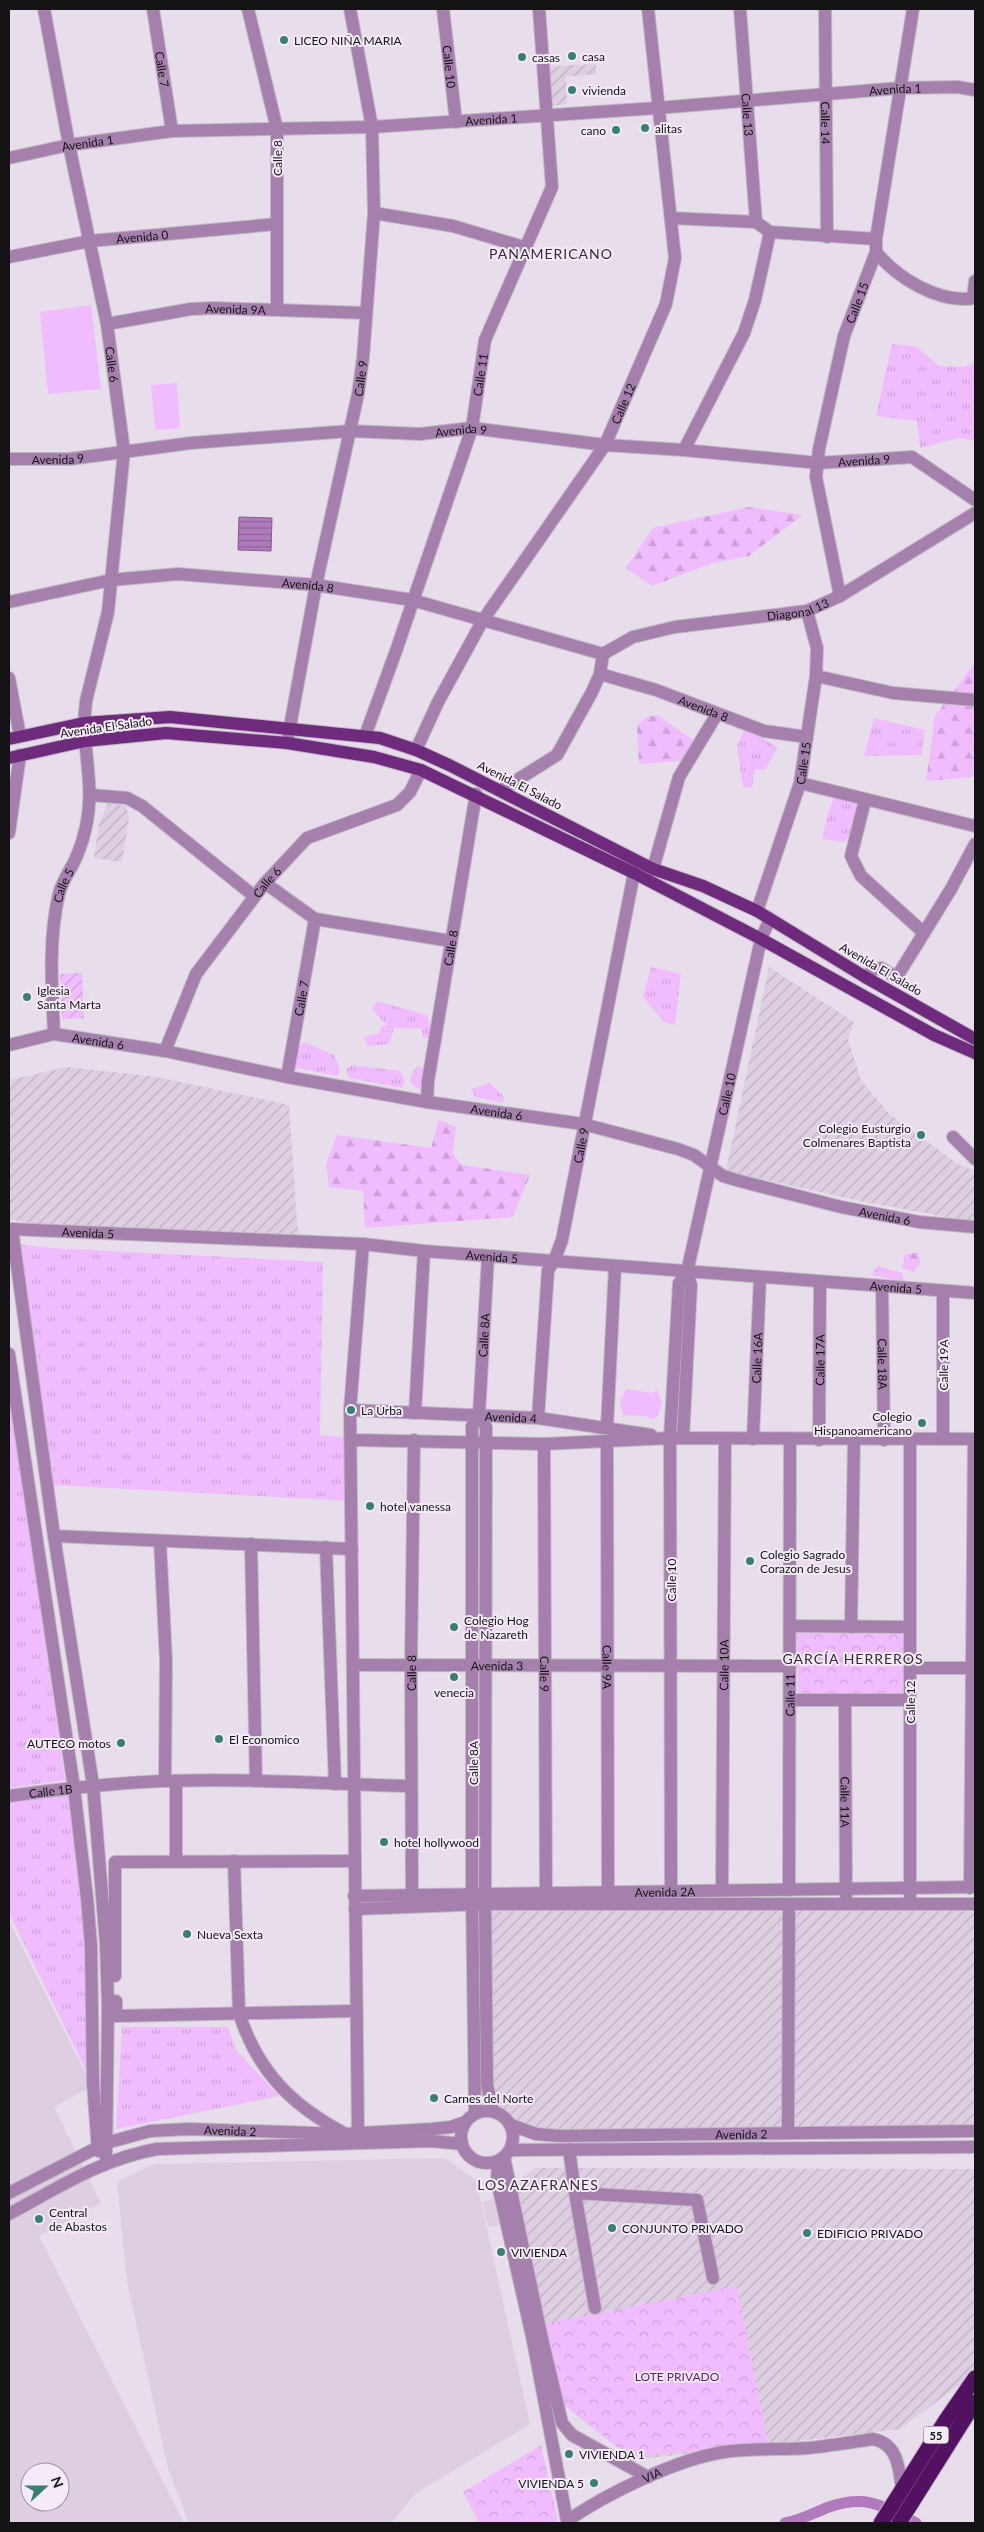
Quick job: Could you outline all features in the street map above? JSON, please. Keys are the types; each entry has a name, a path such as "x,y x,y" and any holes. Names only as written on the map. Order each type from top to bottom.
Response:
{"highway":[{"name":"55","path":"899,2523 905,2493 975,2378"},
{"name":"55","path":"882,2523 975,2402"}],"main road":[{"name":"Avenida El Salado","path":"14,738 84,723 170,718 365,736 416,750 501,790 652,869 703,886 757,911 865,977 975,1039"},
{"name":"Avenida El Salado","path":"15,756 85,741 166,733 287,743 374,757 421,770 476,794 634,873 761,939 934,1035 975,1053"}],"street":[{"name":"Calle 6","path":"44,9 69,145 107,324 124,451 108,612 86,701 84,723"},
{"name":"Calle 7","path":"153,9 172,131"},
{"name":"Calle 8","path":"248,9 276,129 277,310"},
{"name":"Calle 9","path":"287,743 316,585 350,431 363,358 374,213 372,128 350,9"},
{"name":"Calle 10","path":"443,9 456,122"},
{"name":"Calle 11","path":"365,736 377,708 412,600 472,428 485,340 527,248 552,187 539,9"},
{"name":"Calle 12","path":"416,750 438,702 483,620 605,445 666,304 675,258 657,108 648,9"},
{"name":"Calle 13","path":"740,9 756,222"},
{"name":"Calle 14","path":"825,9 827,237"},
{"name":"Calle 15","path":"840,596 816,476 844,336 876,246 913,9"},
{"name":"Avenida 1","path":"9,158 69,145 172,131 372,128 548,114 657,108 900,88 957,87 975,90"},
{"path":"374,213 453,226 527,248"},
{"path":"671,218 756,222 770,232 827,237 876,246 888,267 929,290 954,300 974,298 975,281"},
{"name":"Avenida 0","path":"9,257 90,241 277,224"},
{"path":"684,450 744,333 755,300 770,232"},
{"name":"Avenida 9A","path":"107,324 191,309 366,313"},
{"name":"Avenida 9","path":"9,459 70,459 190,443 350,431 428,434 472,428 605,445 684,450 818,464 912,457 975,500"},
{"name":"Diagonal 13","path":"603,654 633,637 675,628 807,611 840,596 975,513"},
{"name":"Avenida 8","path":"9,602 111,580 178,574 316,585 412,600 603,654"},
{"name":"Calle 15","path":"757,911 800,783 816,676 817,648 807,611"},
{"path":"501,790 557,755 600,674 603,654"},
{"name":"Avenida 8","path":"600,674 656,690 764,731 807,737"},
{"path":"816,676 893,693 975,700"},
{"path":"9,678 14,738"},
{"path":"652,869 679,777 717,714"},
{"name":"Calle 5","path":"54,1034 51,965 59,893 83,839 88,823 91,795 85,741"},
{"path":"9,833 15,756"},
{"name":"Calle 6","path":"164,1051 196,974 265,883 307,838 397,805 410,792 421,770"},
{"path":"800,783 865,800 934,814 975,826"},
{"name":"Calle 8","path":"427,1102 451,941 476,794"},
{"path":"91,795 127,798 142,806 254,896"},
{"path":"865,800 851,856 854,865 860,876 924,933"},
{"path":"865,977 873,970 881,968 892,975 898,975 975,844"},
{"name":"Calle 9","path":"538,1418 548,1270 554,1261 562,1240 583,1124 634,873"},
{"path":"265,883 315,920 451,941"},
{"name":"Calle 10","path":"672,1891 672,1666 679,1283 687,1272 709,1166 761,939 770,919"},
{"name":"Calle 7","path":"287,1077 315,920"},
{"name":"Avenida 6","path":"9,1045 54,1034 164,1051 287,1077 427,1102 583,1124 678,1149 694,1155 730,1178 841,1207 919,1222 975,1227"},
{"path":"953,1137 975,1159"},
{"path":"10,1229 54,1536 93,1785 106,1953 103,2164"},
{"name":"Avenida 5","path":"10,1229 362,1244 424,1251 975,1294"},
{"path":"234,1861 239,2013 257,2058 293,2100 321,2121 352,2133 356,2012 350,1410 362,1244"},
{"path":"415,1413 424,1251"},
{"name":"Calle 8A","path":"475,2113 480,1665 479,1443 486,1427 479,1416 488,1256"},
{"path":"607,1427 615,1266"},
{"name":"Calle 16A","path":"753,1439 760,1277"},
{"name":"Calle 17A","path":"819,1440 820,1282"},
{"name":"Calle 18A","path":"882,1286 884,1440"},
{"name":"Calle 19A","path":"943,1291 943,1439"},
{"path":"9,1354 74,1788 92,1945 93,2082 102,2146"},
{"name":"Avenida 4","path":"350,1410 538,1418 677,1438"},
{"name":"Avenida 4","path":"350,1440 544,1444 677,1438 790,1440 975,1439"},
{"name":"Calle 10A","path":"722,1890 725,1439"},
{"name":"Calle 12","path":"910,1439 910,1904"},
{"path":"972,1888 975,1439"},
{"name":"Calle 8","path":"412,1901 411,1665 414,1440"},
{"name":"Calle 11","path":"789,1890 790,1440"},
{"path":"851,1627 854,1440"},
{"name":"Calle 9A","path":"607,1442 608,1891"},
{"name":"Calle 9","path":"544,1444 546,1898"},
{"path":"54,1536 352,1549"},
{"path":"160,1541 170,1781 176,1862"},
{"path":"251,1544 256,1781"},
{"path":"326,1547 335,1784"},
{"path":"790,1626 910,1627"},
{"name":"Avenida 3","path":"353,1665 790,1666"},
{"path":"910,1668 974,1668"},
{"path":"790,1700 910,1700"},
{"name":"Calle 11A","path":"845,1701 846,1904"},
{"name":"Calle 1B","path":"9,1796 93,1785 170,1781 256,1781 411,1786"},
{"path":"354,1861 114,1862 116,2016 356,2012"},
{"name":"Avenida 2A","path":"546,1898 608,1891 972,1888"},
{"name":"Avenida 2A","path":"354,1902 546,1898 789,1904 975,1904"},
{"name":"Calle 8A","path":"478,1899 487,2085 493,2111"},
{"path":"788,2133 789,1904"},
{"path":"504,2156 480,2163 472,2159 462,2144 462,2129 465,2122 475,2113 493,2111 506,2118 513,2133 497,2181 537,2340 562,2424 566,2429 648,2478"},
{"name":"Avenida 2","path":"9,2193 102,2146 150,2132 189,2129 352,2133 432,2130 451,2127 465,2122"},
{"name":"Avenida 2","path":"510,2125 536,2134 560,2136 975,2131"},
{"name":"Avenida 2","path":"9,2214 103,2164 132,2154 157,2149 432,2141 462,2144"},
{"name":"Avenida 2","path":"504,2156 569,2149 975,2146"},
{"path":"569,2149 574,2193 595,2308"},
{"path":"574,2193 697,2200 713,2278"},
{"name":"VIA","path":"537,2340 567,2521 596,2502 648,2478 703,2457 726,2452 808,2448 873,2439 885,2443 897,2458 905,2493"}],"shaded area":[{"path":"596,64 596,74 566,77 567,104 552,106 549,66"},
{"path":"239,517 272,518 271,551 238,550"},
{"path":"108,803 126,806 129,818 122,862 94,858 99,824"},
{"path":"769,967 854,1022 848,1039 861,1080 890,1115 959,1165 975,1171 975,1222 865,1202 726,1171"},
{"path":"67,1067 157,1077 289,1105 298,1236 56,1228 9,1219 9,1080"},
{"path":"489,1907 975,1908 975,2131 541,2130 507,2120 496,2105 491,2085"},
{"name":"Central de Abastos","path":"9,1921 92,2086 54,2107 101,2203 39,2236 184,2523 9,2523"},
{"path":"445,2158 476,2180 530,2424 415,2494 391,2523 189,2523 168,2468 127,2282 117,2182 154,2164"},
{"path":"535,2168 975,2169 975,2373 900,2429 633,2460 560,2402 515,2184"},
{"path":"498,2198 504,2224 488,2227 482,2202"}],"green space":[{"path":"91,305 101,389 48,394 40,312"},
{"path":"892,344 916,346 939,366 964,367 975,362 975,441 959,438 920,448 917,421 876,416"},
{"path":"177,383 180,428 155,430 151,385"},
{"path":"749,507 803,515 749,556 710,564 652,586 626,568 653,528"},
{"path":"975,663 975,770 973,777 926,781 935,716"},
{"path":"657,715 695,741 682,761 639,764 637,726 647,717"},
{"path":"874,718 925,730 922,755 864,756"},
{"path":"746,727 778,748 765,770 755,769 752,788 743,787 737,746"},
{"path":"835,796 862,804 856,830 844,842 822,839 829,810"},
{"path":"651,967 681,974 675,1025 664,1022 643,997"},
{"path":"82,973 84,1018 62,1019 60,974"},
{"path":"376,1001 427,1015 432,1029 429,1039 423,1038 422,1029 394,1028 389,1044 367,1046 364,1037 379,1033 381,1026 387,1025 372,1010"},
{"path":"304,1042 334,1055 340,1068 338,1076 291,1067 294,1052"},
{"path":"351,1065 400,1071 405,1081 402,1088 349,1078 346,1070"},
{"path":"418,1066 426,1070 423,1089 416,1088 410,1081 413,1071"},
{"path":"490,1083 504,1097 503,1103 475,1097 471,1089"},
{"path":"439,1120 456,1127 453,1154 462,1165 530,1175 513,1217 365,1228 363,1191 329,1187 326,1164 337,1135 431,1148"},
{"path":"18,1244 50,1248 323,1262 320,1435 349,1438 349,1501 53,1485"},
{"path":"918,1252 921,1262 914,1272 902,1268 905,1255"},
{"path":"878,1266 902,1273 904,1281 871,1275"},
{"path":"9,1388 65,1780 9,1788"},
{"path":"626,1389 652,1393 657,1390 662,1403 658,1416 653,1419 644,1416 623,1415 620,1402"},
{"path":"903,1623 905,1695 798,1694 797,1633"},
{"path":"71,1794 84,1883 88,2074 9,1913 9,1801"},
{"path":"122,2027 228,2027 236,2050 279,2096 116,2129"},
{"name":"LOTE PRIVADO","path":"737,2286 768,2444 630,2457 560,2402 545,2324"},
{"path":"541,2445 558,2520 554,2523 479,2523 463,2492"}],"waterway":[{"path":"785,2523 842,2503 854,2502 865,2502 884,2507 916,2523"}],"place":[{"name":"LICEO NIÑA MARIA","path":"284,40"},
{"name":"casa","path":"572,56"},
{"name":"casas","path":"522,57"},
{"name":"vivienda","path":"572,90"},
{"name":"alitas","path":"645,128"},
{"name":"cano","path":"616,130"},
{"name":"Iglesia Santa Marta","path":"27,997"},
{"name":"Colegio Eusturgio Colmenares Baptista","path":"921,1135"},
{"name":"La Urba","path":"351,1410"},
{"name":"Colegio Hispanoamericano","path":"922,1423"},
{"name":"hotel vanessa","path":"370,1506"},
{"name":"Colegio Sagrado Corazon de Jesus","path":"750,1561"},
{"name":"Colegio Hog de Nazareth","path":"454,1627"},
{"name":"venecia","path":"454,1677"},
{"name":"El Economico","path":"219,1739"},
{"name":"AUTECO motos","path":"121,1743"},
{"name":"hotel hollywood","path":"384,1842"},
{"name":"Nueva Sexta","path":"187,1934"},
{"name":"Carnes del Norte","path":"434,2098"},
{"name":"Central de Abastos","path":"39,2219"},
{"name":"CONJUNTO PRIVADO","path":"612,2228"},
{"name":"EDIFICIO PRIVADO","path":"807,2233"},
{"name":"VIVIENDA","path":"501,2252"},
{"name":"VIVIENDA 1","path":"569,2454"},
{"name":"VIVIENDA 5","path":"594,2483"}],"district":[{"name":"PANAMERICANO","path":"551,253"},
{"name":"GARCÍA HERREROS","path":"853,1658"},
{"name":"LOS AZAFRANES","path":"538,2184"}]}
